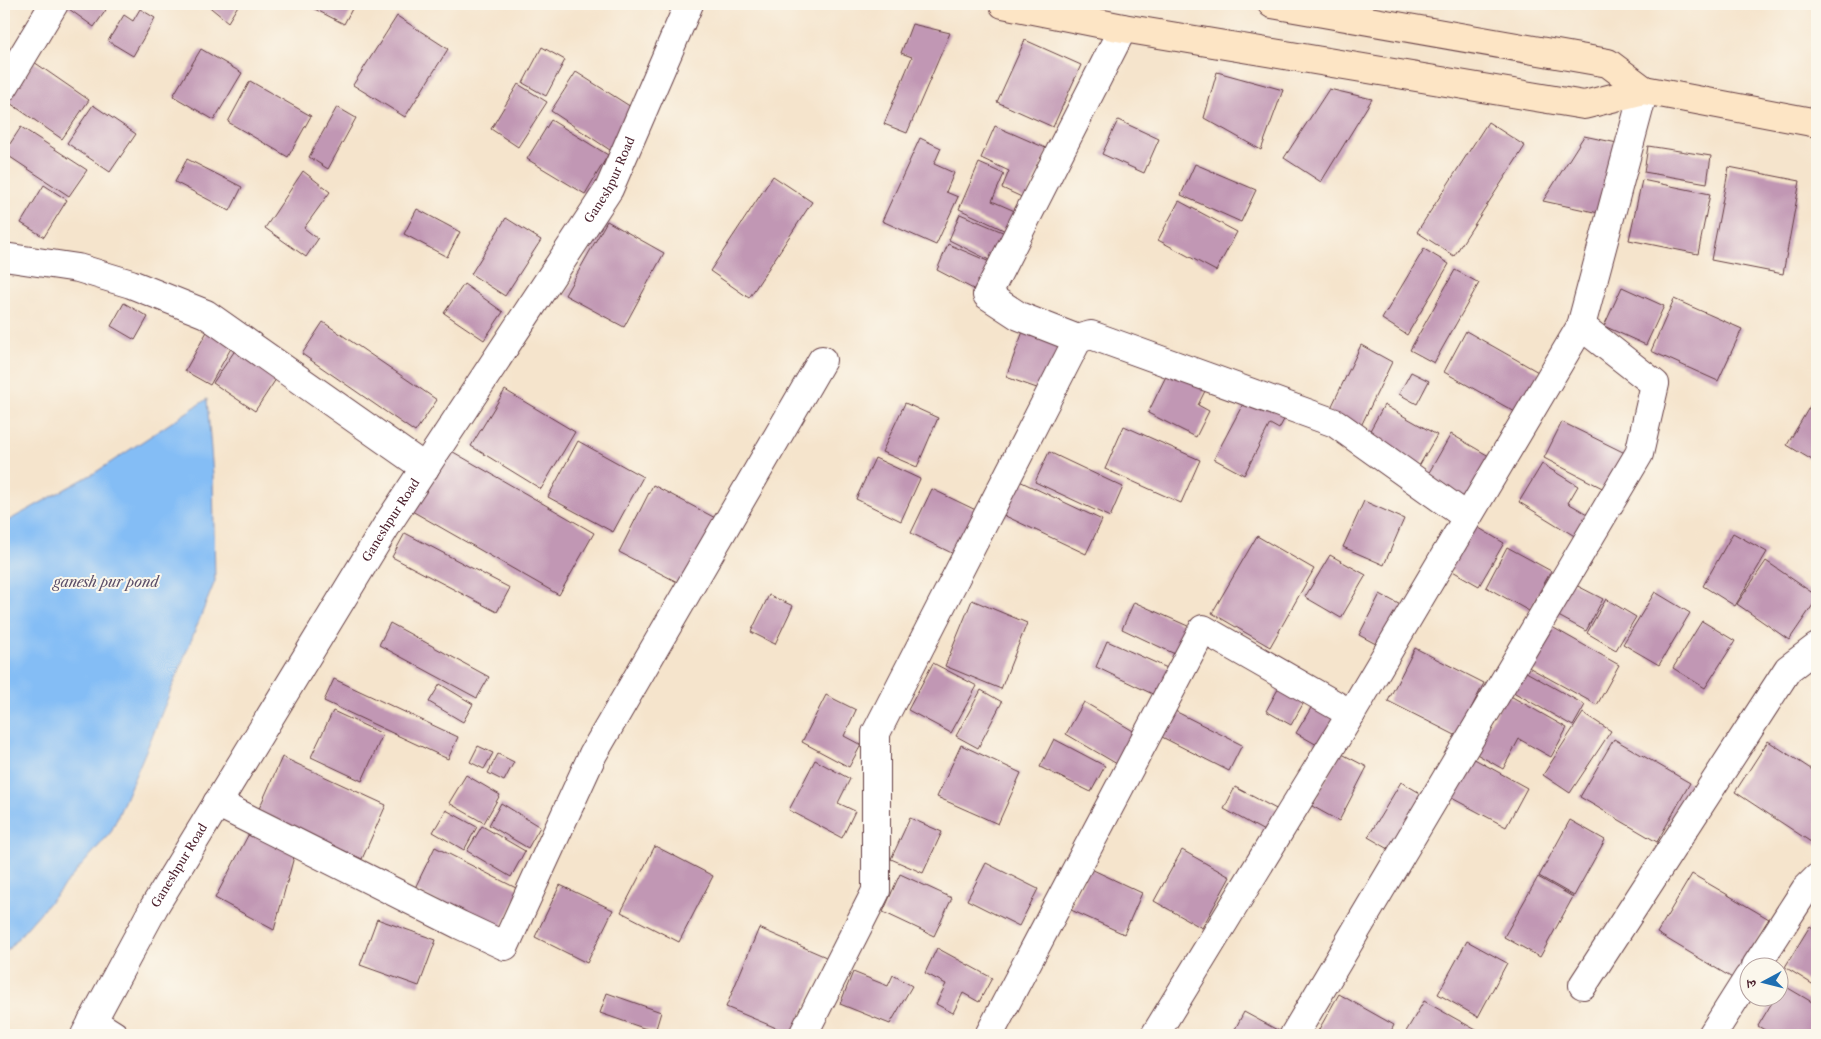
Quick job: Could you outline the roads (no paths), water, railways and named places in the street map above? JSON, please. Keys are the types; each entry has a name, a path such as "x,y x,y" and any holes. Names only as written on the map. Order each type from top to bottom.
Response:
{"main road":[{"path":"1003,4 1123,28 1584,105 1644,90 1817,123"},
{"path":"1272,4 1608,63 1644,90"}],"street":[{"path":"4,87 54,4"},
{"name":"Ganeshpur Road","path":"97,1031 154,907 217,803 387,525 609,189 689,4"},
{"path":"1123,28 987,295 1019,316 1078,339 1091,335 1335,423 1467,517"},
{"path":"1155,1035 1351,714 1581,326 1644,90"},
{"path":"4,257 78,268 131,284 206,314 425,468"},
{"path":"1294,1035 1639,454 1655,384 1581,326"},
{"path":"804,1035 876,891 876,733 1078,339"},
{"path":"217,803 452,921 506,946 593,754 822,360"},
{"path":"989,1035 1203,628 1351,714"},
{"path":"1583,985 1788,669 1817,647"},
{"path":"1762,956 1805,890 1817,878"},
{"path":"1712,1035 1738,994"}],"water":[{"name":"ganesh pur pond","path":"207,399 213,475 215,581 111,832 4,954 4,523 96,472"}]}
